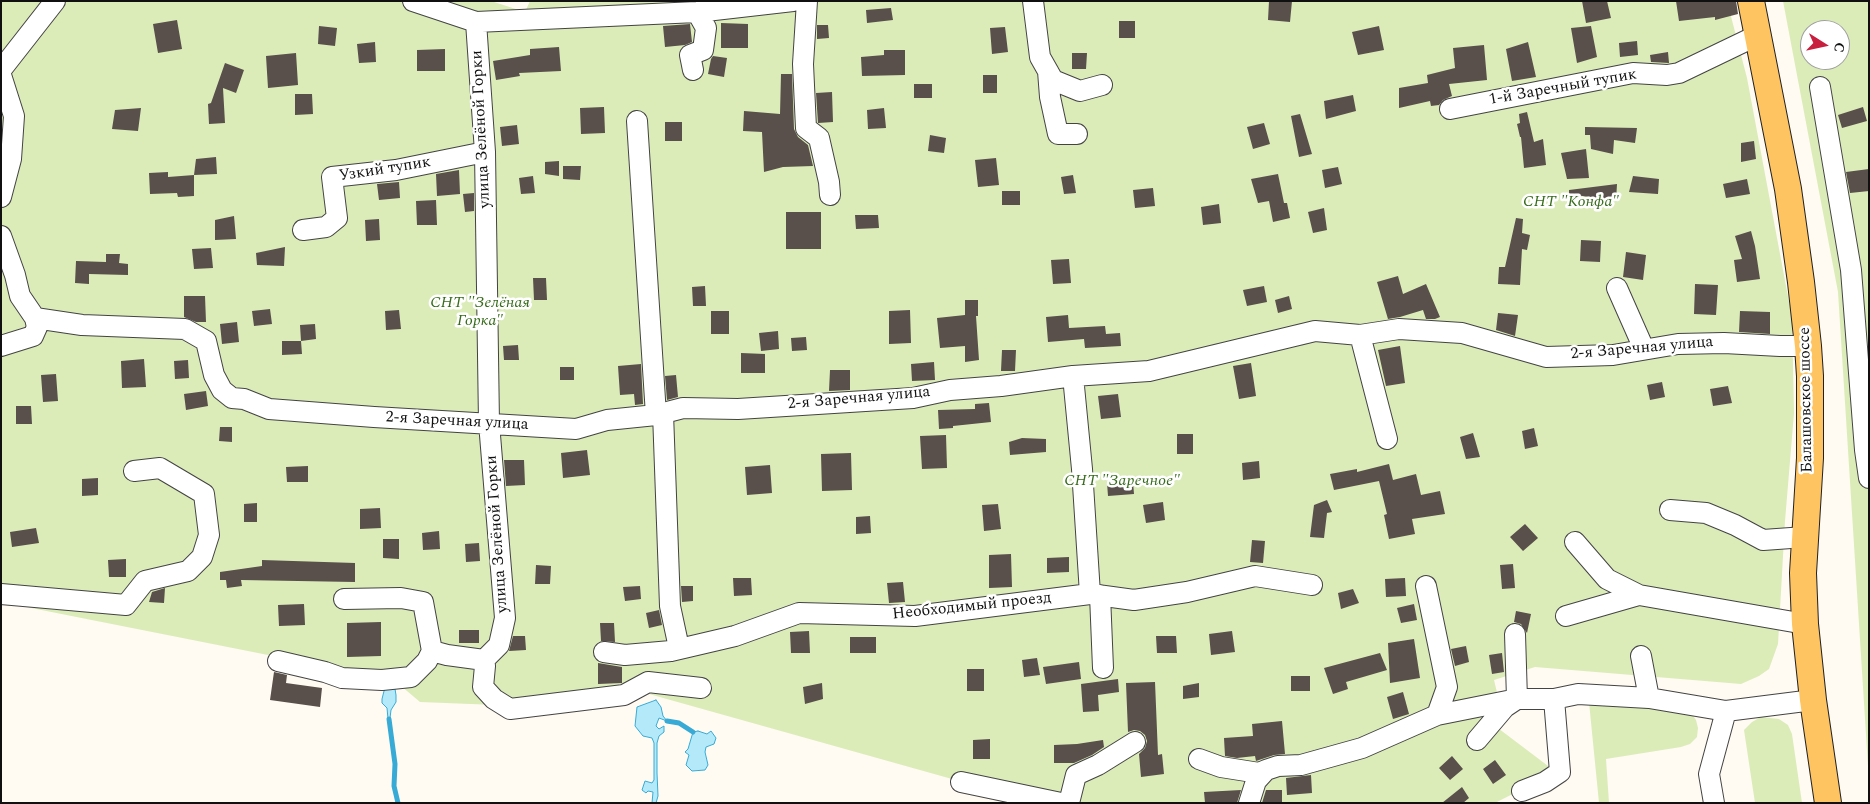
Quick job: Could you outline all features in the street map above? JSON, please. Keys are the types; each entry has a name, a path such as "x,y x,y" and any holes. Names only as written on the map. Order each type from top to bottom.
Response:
{"main road":[{"name":"Балашовское шоссе","path":"1751,1 1788,189 1808,346 1810,458 1804,573 1806,624 1828,803"}],"street":[{"path":"1,70 55,1"},
{"path":"414,1 476,22 627,8 697,12 793,1"},
{"path":"807,1 803,64 806,128 820,138 830,195"},
{"path":"1033,1 1040,57 1053,80 1080,91 1102,85"},
{"path":"693,70 690,55 703,50 706,28 697,12"},
{"name":"улица Зелёной Горки","path":"476,22 485,152 490,424 505,618 499,645 484,660"},
{"name":"1-й Заречный тупик","path":"1450,109 1633,73 1667,75 1679,73 1758,35"},
{"path":"1048,71 1050,97 1058,134 1077,134"},
{"path":"1,75 14,116 11,159 1,197"},
{"path":"1820,87 1860,266 1865,450 1869,478"},
{"path":"637,120 659,414 670,606 678,648"},
{"name":"Узкий тупик","path":"303,230 326,227 337,218 332,176 396,170 485,152"},
{"path":"1,236 15,275 20,296 35,326 33,336 1,346"},
{"path":"1617,288 1644,349"},
{"name":"2-я Заречная улица","path":"35,326 82,325 185,329 206,341 214,375 222,390 232,398 244,399 269,409 576,429 607,420 659,414 683,408 738,408 912,398 950,390 1001,386 1073,376 1149,371 1315,331 1360,335 1399,329 1462,334 1546,357 1613,355 1678,344 1724,342 1808,346"},
{"path":"1360,335 1387,439"},
{"path":"1073,376 1103,668"},
{"path":"1,594 126,605 145,581 188,571 202,557 209,535 204,494 160,468 134,471"},
{"path":"1670,510 1706,513 1735,525 1763,540 1806,537"},
{"path":"1575,542 1607,579 1639,595 1806,624"},
{"name":"Необходимый проезд","path":"604,652 625,655 671,651 735,636 799,614 915,616 1095,594 1134,600 1187,592 1255,576 1312,585"},
{"path":"1426,586 1446,687 1437,715"},
{"path":"1566,616 1639,595"},
{"path":"278,661 342,678 382,680 411,677 427,661 432,651 423,602 401,598 344,599"},
{"path":"1515,634 1517,699"},
{"path":"432,651 484,660 486,666 483,687 494,699 510,709 624,695 648,682 701,688"},
{"path":"1641,656 1649,698"},
{"path":"1199,759 1221,767 1259,773 1278,766 1301,765 1362,748 1437,715 1517,699 1554,699 1578,694 1649,698 1726,711 1814,700"},
{"path":"1476,740 1505,707 1517,699"},
{"path":"1522,791 1545,782 1560,772 1554,699"},
{"path":"1714,803 1709,774 1726,711"},
{"path":"1069,803 1076,775 1098,765 1135,742"},
{"path":"1249,803 1256,781 1266,770"},
{"path":"961,782 1061,803"}],"green space":[{"path":"1,1 491,1 525,12 530,1 1727,1 1747,78 1792,318 1794,413 1785,521 1778,644 1769,669 1741,684 1535,667 1494,680 1500,705 1482,716 1556,772 1495,803 1008,803 952,779 649,694 597,709 420,702 394,680 1,602"},
{"path":"1783,1 1869,1 1869,782 1838,292"},
{"path":"1589,702 1691,713 1696,720 1698,728 1697,737 1690,744 1681,747 1606,759 1609,803 1599,803"},
{"path":"1761,717 1779,719 1788,725 1792,734 1802,803 1755,803 1744,730"}],"water":[{"path":"387,688 395,689 396,695 396,702 388,719 387,708 382,703 384,691"},
{"path":"656,700 667,721 659,718 656,726 659,729 664,726 664,732 659,736 657,743 658,796 656,803 652,803 653,792 648,791 646,793 642,790 645,781 652,783 654,780 654,743 652,738 643,736 635,726 637,707"},
{"path":"698,731 707,734 711,731 716,738 714,744 706,747 705,752 708,765 705,770 692,771 686,765 689,755 685,752 688,749 693,732"}],"building":[{"path":"1269,1 1292,1 1290,22 1268,20"},
{"path":"1582,1 1607,1 1611,18 1586,23"},
{"path":"1676,1 1736,1 1738,14 1715,20 1715,17 1679,21"},
{"path":"891,8 893,20 867,23 866,10"},
{"path":"177,20 182,49 158,53 153,24"},
{"path":"1119,21 1135,21 1135,38 1119,38"},
{"path":"721,23 748,24 748,48 721,48"},
{"path":"690,24 692,42 685,45 665,47 663,26"},
{"path":"817,25 828,25 829,38 817,39"},
{"path":"319,26 337,28 335,46 318,44"},
{"path":"1379,26 1384,50 1358,55 1352,32"},
{"path":"1591,26 1597,57 1577,63 1571,28"},
{"path":"1005,27 1008,52 992,54 990,28"},
{"path":"1637,41 1638,55 1620,57 1619,43"},
{"path":"375,42 376,62 359,63 357,44"},
{"path":"1528,42 1536,77 1512,81 1506,49"},
{"path":"1484,45 1487,80 1449,84 1452,96 1443,100 1439,105 1431,106 1430,101 1399,108 1399,88 1428,83 1427,75 1455,68 1453,48"},
{"path":"559,47 561,71 519,73 520,76 496,80 493,61 530,55 530,49"},
{"path":"445,49 445,71 417,71 417,50"},
{"path":"884,50 905,50 905,75 862,76 861,57 884,55"},
{"path":"1668,52 1669,63 1651,62 1650,55"},
{"path":"296,53 298,85 268,88 266,56"},
{"path":"1072,53 1087,53 1086,69 1072,69"},
{"path":"713,56 727,58 724,77 708,74"},
{"path":"225,63 244,70 236,93 223,88 225,123 209,124 208,104 211,103"},
{"path":"781,74 792,74 794,129 798,137 808,145 813,166 783,167 764,172 762,132 743,131 744,111 780,114"},
{"path":"983,75 997,75 997,93 983,93"},
{"path":"914,84 932,84 932,98 914,98"},
{"path":"832,92 833,122 818,123 816,93"},
{"path":"295,94 312,94 313,114 295,115"},
{"path":"1353,95 1356,111 1326,119 1324,101"},
{"path":"604,107 605,133 581,134 580,108"},
{"path":"1863,107 1867,121 1842,128 1838,115"},
{"path":"141,108 138,131 112,129 115,110"},
{"path":"884,108 886,128 868,129 867,110"},
{"path":"1527,112 1534,142 1543,139 1546,165 1524,168 1521,137 1517,124 1520,123 1519,114"},
{"path":"1300,114 1312,154 1299,157 1291,116"},
{"path":"665,122 682,122 682,141 665,141"},
{"path":"1264,123 1270,144 1253,149 1247,127"},
{"path":"517,125 519,144 502,146 500,127"},
{"path":"1585,127 1637,128 1635,143 1614,140 1613,154 1591,149 1590,135 1585,135"},
{"path":"930,135 946,138 944,153 928,151"},
{"path":"1754,141 1756,159 1741,162 1741,143"},
{"path":"1586,149 1589,178 1567,179 1561,153"},
{"path":"216,157 217,174 194,175 196,159"},
{"path":"996,158 999,185 978,187 975,160"},
{"path":"559,161 559,176 545,174 545,162"},
{"path":"563,166 581,166 580,180 563,179"},
{"path":"1338,167 1342,184 1325,188 1322,170"},
{"path":"1869,169 1869,191 1850,193 1846,172"},
{"path":"459,170 460,194 437,196 436,174"},
{"path":"168,172 168,177 194,175 194,196 178,197 177,193 150,194 149,173"},
{"path":"1278,174 1284,203 1287,203 1290,218 1273,222 1269,201 1258,203 1251,179"},
{"path":"1073,175 1076,193 1064,194 1061,177"},
{"path":"533,176 535,193 521,194 519,178"},
{"path":"1633,176 1659,179 1658,194 1629,192"},
{"path":"1747,179 1750,194 1726,198 1723,184"},
{"path":"399,182 400,198 379,200 377,184"},
{"path":"1617,184 1616,201 1569,194 1569,190"},
{"path":"1153,188 1155,206 1135,208 1133,190"},
{"path":"1002,191 1020,191 1020,205 1002,205"},
{"path":"474,193 474,211 465,212 463,194"},
{"path":"436,200 437,225 417,225 416,201"},
{"path":"1219,204 1221,223 1203,225 1201,207"},
{"path":"1324,208 1327,230 1313,233 1308,212"},
{"path":"786,212 821,212 821,249 786,249"},
{"path":"855,215 878,215 879,228 856,229"},
{"path":"234,216 236,239 215,240 215,220"},
{"path":"1516,218 1523,219 1522,233 1530,235 1527,250 1522,249 1520,285 1498,284 1499,267 1505,267"},
{"path":"379,219 380,240 366,241 365,220"},
{"path":"1751,231 1760,279 1737,282 1734,260 1742,259 1735,236"},
{"path":"1581,240 1601,241 1600,262 1580,261"},
{"path":"285,247 284,266 257,265 256,253"},
{"path":"211,248 213,268 194,269 192,249"},
{"path":"1626,252 1646,255 1643,280 1623,277"},
{"path":"106,254 120,254 119,263 128,264 128,275 89,274 89,284 75,283 76,261 106,262"},
{"path":"1069,259 1071,283 1053,284 1051,260"},
{"path":"1398,276 1403,294 1426,284 1440,317 1426,319 1423,310 1388,319 1377,282"},
{"path":"533,278 546,278 547,300 534,300"},
{"path":"1695,284 1718,285 1716,315 1694,314"},
{"path":"705,286 706,306 693,306 692,287"},
{"path":"1264,286 1267,302 1247,306 1243,290"},
{"path":"184,296 205,296 206,322 196,322 184,317"},
{"path":"1289,296 1292,309 1278,313 1275,300"},
{"path":"965,300 978,300 978,316 976,316 979,360 965,362 965,346 940,348 937,318 965,315"},
{"path":"270,309 272,324 254,326 252,311"},
{"path":"399,310 401,329 386,330 385,311"},
{"path":"910,310 911,343 889,344 889,311"},
{"path":"711,311 729,311 729,334 711,334"},
{"path":"1740,311 1770,312 1770,334 1739,332"},
{"path":"1498,313 1518,315 1515,336 1496,330"},
{"path":"1068,315 1069,328 1105,326 1106,334 1120,333 1121,346 1085,348 1084,339 1048,342 1046,317"},
{"path":"237,322 239,342 222,344 220,324"},
{"path":"315,324 316,339 301,341 300,325"},
{"path":"778,331 779,349 761,351 759,333"},
{"path":"806,337 807,350 792,351 791,338"},
{"path":"282,341 301,341 302,354 282,355"},
{"path":"518,345 519,360 504,360 503,346"},
{"path":"1400,346 1405,383 1386,386 1378,350"},
{"path":"1002,350 1016,350 1015,371 1001,371"},
{"path":"741,353 765,354 765,373 741,373"},
{"path":"144,359 146,387 122,388 121,361"},
{"path":"188,360 189,378 175,379 174,361"},
{"path":"934,362 935,380 912,381 911,364"},
{"path":"1251,363 1256,396 1239,399 1233,366"},
{"path":"641,364 643,404 635,405 634,394 620,395 618,366"},
{"path":"560,367 574,367 574,380 560,380"},
{"path":"830,370 850,370 850,390 829,391"},
{"path":"56,374 58,401 43,402 41,375"},
{"path":"676,375 678,397 667,400 665,376"},
{"path":"1662,382 1665,397 1650,400 1647,385"},
{"path":"1728,386 1732,403 1713,406 1710,389"},
{"path":"206,391 208,406 186,410 184,394"},
{"path":"1118,394 1121,417 1101,419 1098,396"},
{"path":"989,403 991,422 939,429 938,410 975,409 975,404"},
{"path":"16,406 31,406 32,424 16,424"},
{"path":"220,427 232,427 232,442 219,441"},
{"path":"1534,428 1538,446 1525,449 1522,431"},
{"path":"1473,433 1480,457 1466,459 1460,437"},
{"path":"1177,434 1193,434 1193,454 1177,454"},
{"path":"946,435 947,468 922,469 920,436"},
{"path":"1022,438 1046,439 1046,452 1010,455 1009,442"},
{"path":"587,450 590,475 563,478 561,453"},
{"path":"851,453 852,490 822,491 821,454"},
{"path":"504,460 524,460 525,485 506,486"},
{"path":"1259,461 1260,478 1243,480 1242,463"},
{"path":"1389,464 1393,480 1416,474 1421,495 1440,491 1445,514 1412,519 1415,534 1389,539 1384,515 1387,514 1379,481 1334,490 1330,474 1357,469 1357,472"},
{"path":"770,465 772,493 747,495 745,467"},
{"path":"308,466 308,482 287,482 286,467"},
{"path":"98,478 98,495 82,496 82,479"},
{"path":"1133,482 1134,494 1108,496 1107,483"},
{"path":"1327,500 1332,512 1327,513 1324,538 1310,537 1314,505"},
{"path":"1163,502 1165,520 1146,523 1143,505"},
{"path":"257,503 257,522 244,522 244,504"},
{"path":"998,504 1001,529 984,531 982,505"},
{"path":"380,508 381,528 360,529 360,509"},
{"path":"870,516 871,533 856,534 856,517"},
{"path":"1525,524 1538,538 1523,551 1510,537"},
{"path":"36,528 39,543 12,547 10,532"},
{"path":"439,531 440,549 423,550 422,533"},
{"path":"383,539 399,539 399,559 383,558"},
{"path":"1252,540 1265,541 1263,563 1250,562"},
{"path":"479,543 480,561 466,562 465,544"},
{"path":"1011,554 1012,587 989,588 989,555"},
{"path":"1069,557 1069,572 1047,573 1047,558"},
{"path":"126,559 126,577 109,577 108,560"},
{"path":"262,560 355,563 355,582 241,580 242,586 227,588 226,580 220,580 220,572 262,566"},
{"path":"1513,564 1515,588 1502,589 1500,565"},
{"path":"536,565 551,566 550,584 535,584"},
{"path":"733,578 751,578 752,595 734,596"},
{"path":"1405,578 1406,596 1386,597 1385,579"},
{"path":"903,582 905,602 889,603 887,583"},
{"path":"640,586 641,599 625,601 623,587"},
{"path":"681,586 693,586 693,601 682,602"},
{"path":"165,588 164,603 149,602 152,592"},
{"path":"1353,589 1359,603 1341,609 1338,593"},
{"path":"304,604 305,625 279,626 278,605"},
{"path":"1414,604 1417,620 1401,623 1397,608"},
{"path":"659,610 662,625 649,628 646,613"},
{"path":"1516,611 1531,614 1527,633 1521,624 1514,622"},
{"path":"381,622 381,656 347,657 347,623"},
{"path":"600,623 614,623 615,642 601,641"},
{"path":"459,630 479,630 479,643 459,643"},
{"path":"809,631 810,653 791,653 790,632"},
{"path":"1232,631 1235,652 1211,655 1209,634"},
{"path":"513,636 525,636 526,650 509,651"},
{"path":"1156,636 1176,636 1177,653 1157,653"},
{"path":"850,637 876,637 876,653 850,653"},
{"path":"1414,639 1420,678 1390,683 1388,643"},
{"path":"1466,646 1469,662 1455,666 1451,649"},
{"path":"1380,653 1387,670 1346,682 1348,689 1333,694 1324,668"},
{"path":"1502,653 1504,672 1492,674 1489,655"},
{"path":"1037,658 1040,675 1024,677 1022,660"},
{"path":"1079,662 1081,679 1046,684 1043,667"},
{"path":"598,663 622,667 622,683 598,684"},
{"path":"967,669 984,669 984,691 967,691"},
{"path":"274,672 287,675 286,683 322,688 320,707 270,700"},
{"path":"1291,676 1310,676 1310,691 1291,691"},
{"path":"1118,679 1119,692 1098,695 1099,711 1083,712 1081,684"},
{"path":"1155,682 1158,755 1162,754 1164,774 1141,777 1139,754 1145,748 1147,741 1145,735 1140,731 1128,732 1126,683"},
{"path":"822,683 823,699 805,704 803,687"},
{"path":"1199,683 1199,697 1183,699 1183,686"},
{"path":"1403,692 1409,714 1393,719 1387,697"},
{"path":"1282,721 1285,754 1274,755 1256,761 1255,756 1237,758 1225,756 1224,738 1253,736 1252,724"},
{"path":"990,739 990,759 973,759 973,740"},
{"path":"1103,740 1104,747 1092,755 1074,763 1054,763 1054,745"},
{"path":"1452,756 1463,769 1450,780 1439,768"},
{"path":"1495,760 1506,775 1493,784 1483,769"},
{"path":"1311,775 1312,793 1287,795 1286,778"},
{"path":"1462,787 1469,798 1463,803 1442,803"},
{"path":"1241,790 1237,803 1205,803 1204,792"},
{"path":"1266,790 1282,790 1282,803 1262,803"}],"waterway":[{"path":"389,719 395,764 394,786 398,803"},
{"path":"667,721 679,723 693,732"}],"park label":[{"name":"СНТ \"Конфа\"","path":"1571,203"},
{"name":"СНТ \"Зелёная Горка\"","path":"480,313"},
{"name":"СНТ \"Заречное\"","path":"1122,482"}]}
